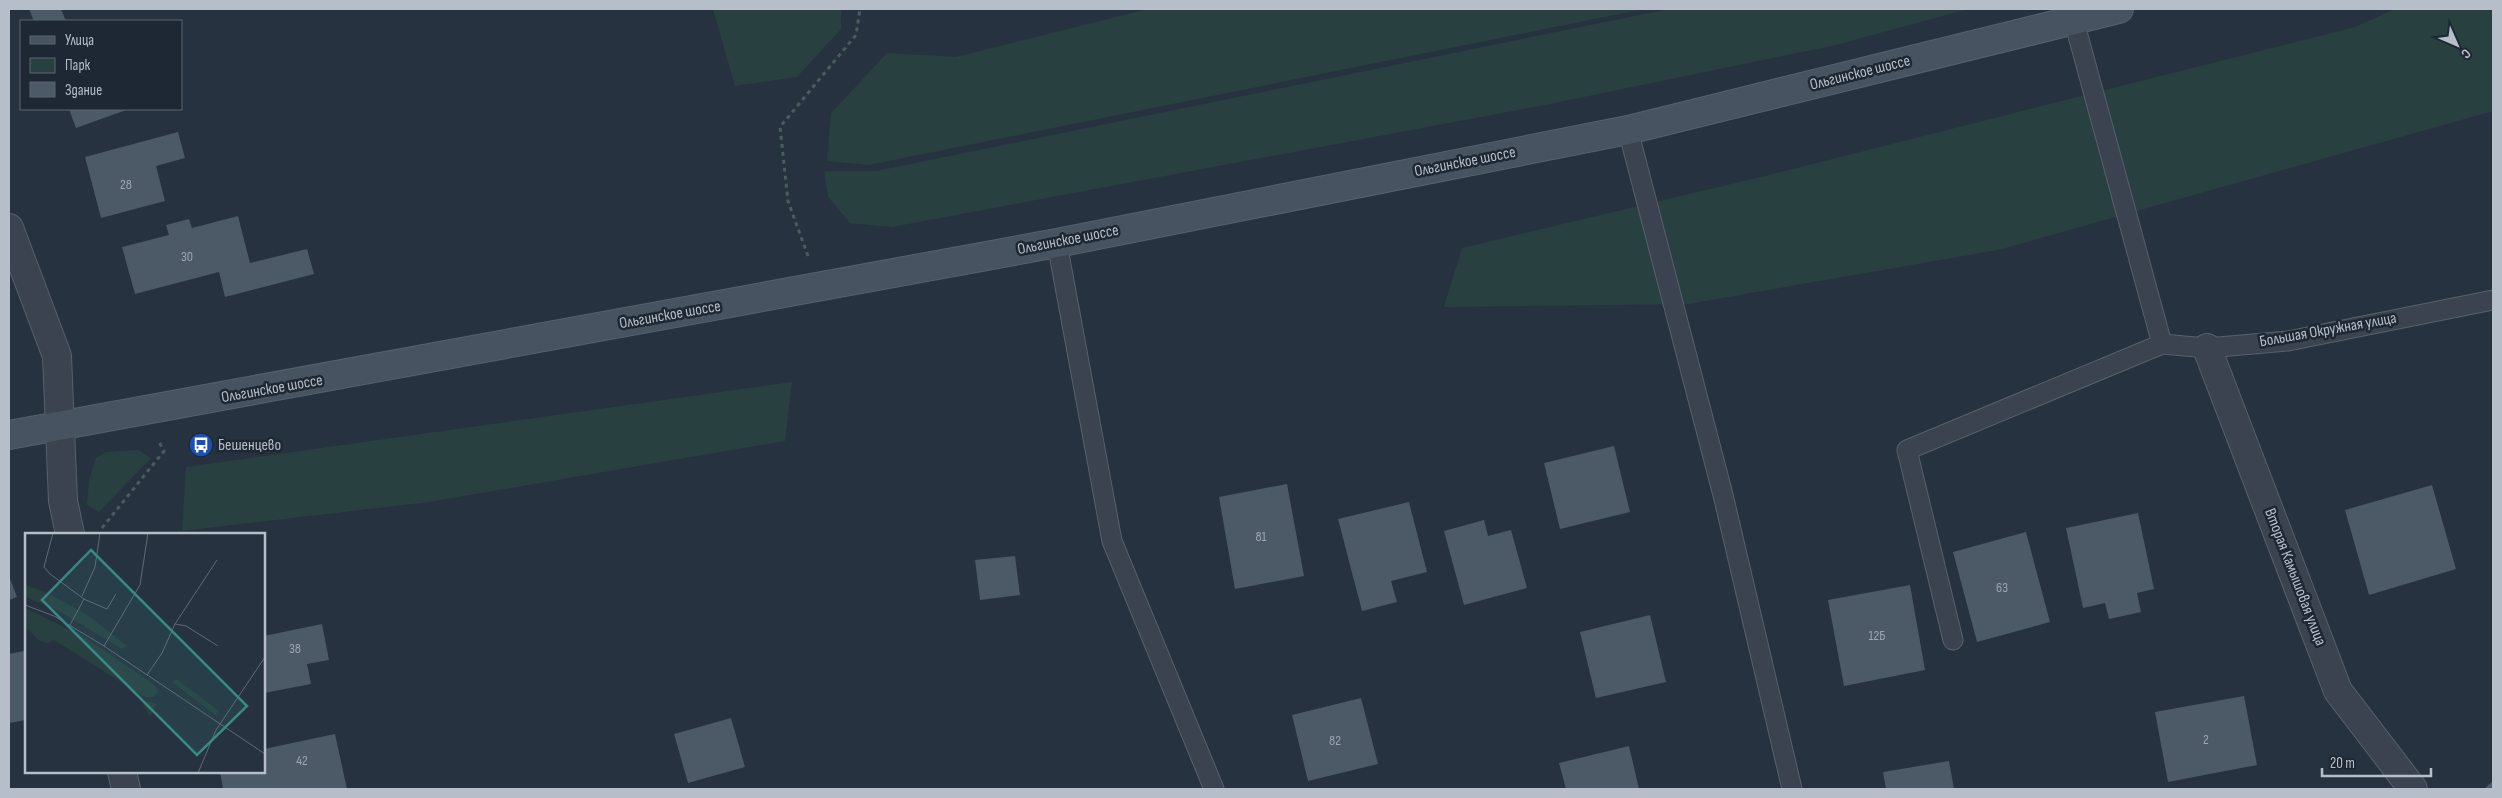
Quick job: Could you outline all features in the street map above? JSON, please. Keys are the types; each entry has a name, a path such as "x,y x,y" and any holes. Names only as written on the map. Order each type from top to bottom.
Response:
{"main road":[{"name":"Ольгинское шоссе","path":"9,435 146,412 1057,243 1628,130 2119,9"}],"street":[{"path":"9,228 57,356 63,502 70,533"},
{"name":"Вторая Камышовая улица","path":"2207,348 2338,691 2413,789"},
{"path":"122,773 126,789"}],"lane":[{"path":"1953,640 1907,450 2162,344 2074,21"},
{"path":"1628,130 1723,495 1792,789"},
{"path":"1057,243 1112,541 1214,789"},
{"name":"Большая Окружная улица","path":"2162,344 2207,348 2288,341 2493,300"}],"path":[{"path":"820,287 788,201 780,127 856,35 860,9"},
{"path":"98,533 164,451 146,412"}],"green space":[{"path":"713,9 841,9 841,29 797,77 735,86"},
{"path":"1148,9 1644,9 869,165 827,161 831,113 887,53 956,57"},
{"path":"1669,9 1968,9 1836,45 1545,105 892,227 850,223 828,197 824,171 876,171"},
{"path":"2395,9 2493,9 2493,111 1998,250 1688,304 1444,307 1462,248 1765,176 2355,27"},
{"path":"792,382 785,441 429,502 182,531 186,467"},
{"path":"138,450 151,458 99,512 87,505 89,480 96,458 106,452"}],"building":[{"path":"29,9 61,9 66,20 34,20"},
{"path":"69,110 126,110 76,128"},
{"path":"178,132 185,158 156,166 165,201 101,218 85,157"},
{"path":"238,216 250,263 307,249 314,274 225,297 219,272 135,294 122,247 169,235 166,225 189,219 192,228"},
{"path":"1614,446 1630,512 1560,529 1544,463"},
{"path":"1287,484 1304,576 1235,589 1219,497"},
{"path":"2432,485 2456,569 2369,595 2345,510"},
{"path":"1409,502 1427,572 1391,581 1397,602 1362,611 1338,519"},
{"path":"2138,513 2154,589 2137,593 2141,612 2109,619 2105,603 2083,608 2066,528"},
{"path":"1484,520 1488,536 1511,530 1527,588 1464,605 1444,531"},
{"path":"2026,532 2050,622 1977,642 1953,552"},
{"path":"1015,556 1020,595 980,600 975,560"},
{"path":"9,576 17,597 9,600"},
{"path":"1910,585 1925,670 1844,686 1828,600"},
{"path":"1650,615 1666,682 1596,698 1580,632"},
{"path":"322,624 329,660 307,664 311,684 265,693 265,636"},
{"path":"24,651 25,720 9,723 9,654"},
{"path":"2244,696 2257,765 2168,782 2155,712"},
{"path":"1361,698 1378,764 1308,781 1292,715"},
{"path":"731,718 745,767 688,783 674,734"},
{"path":"335,734 347,789 223,789 220,773 265,773 265,749"},
{"path":"1629,746 1639,789 1566,789 1559,763"},
{"path":"1949,761 1954,789 1886,789 1883,772"},
{"path":"2493,781 2493,789 2484,789"}],"place":[{"name":"Бешенцево","path":"201,445"}]}
